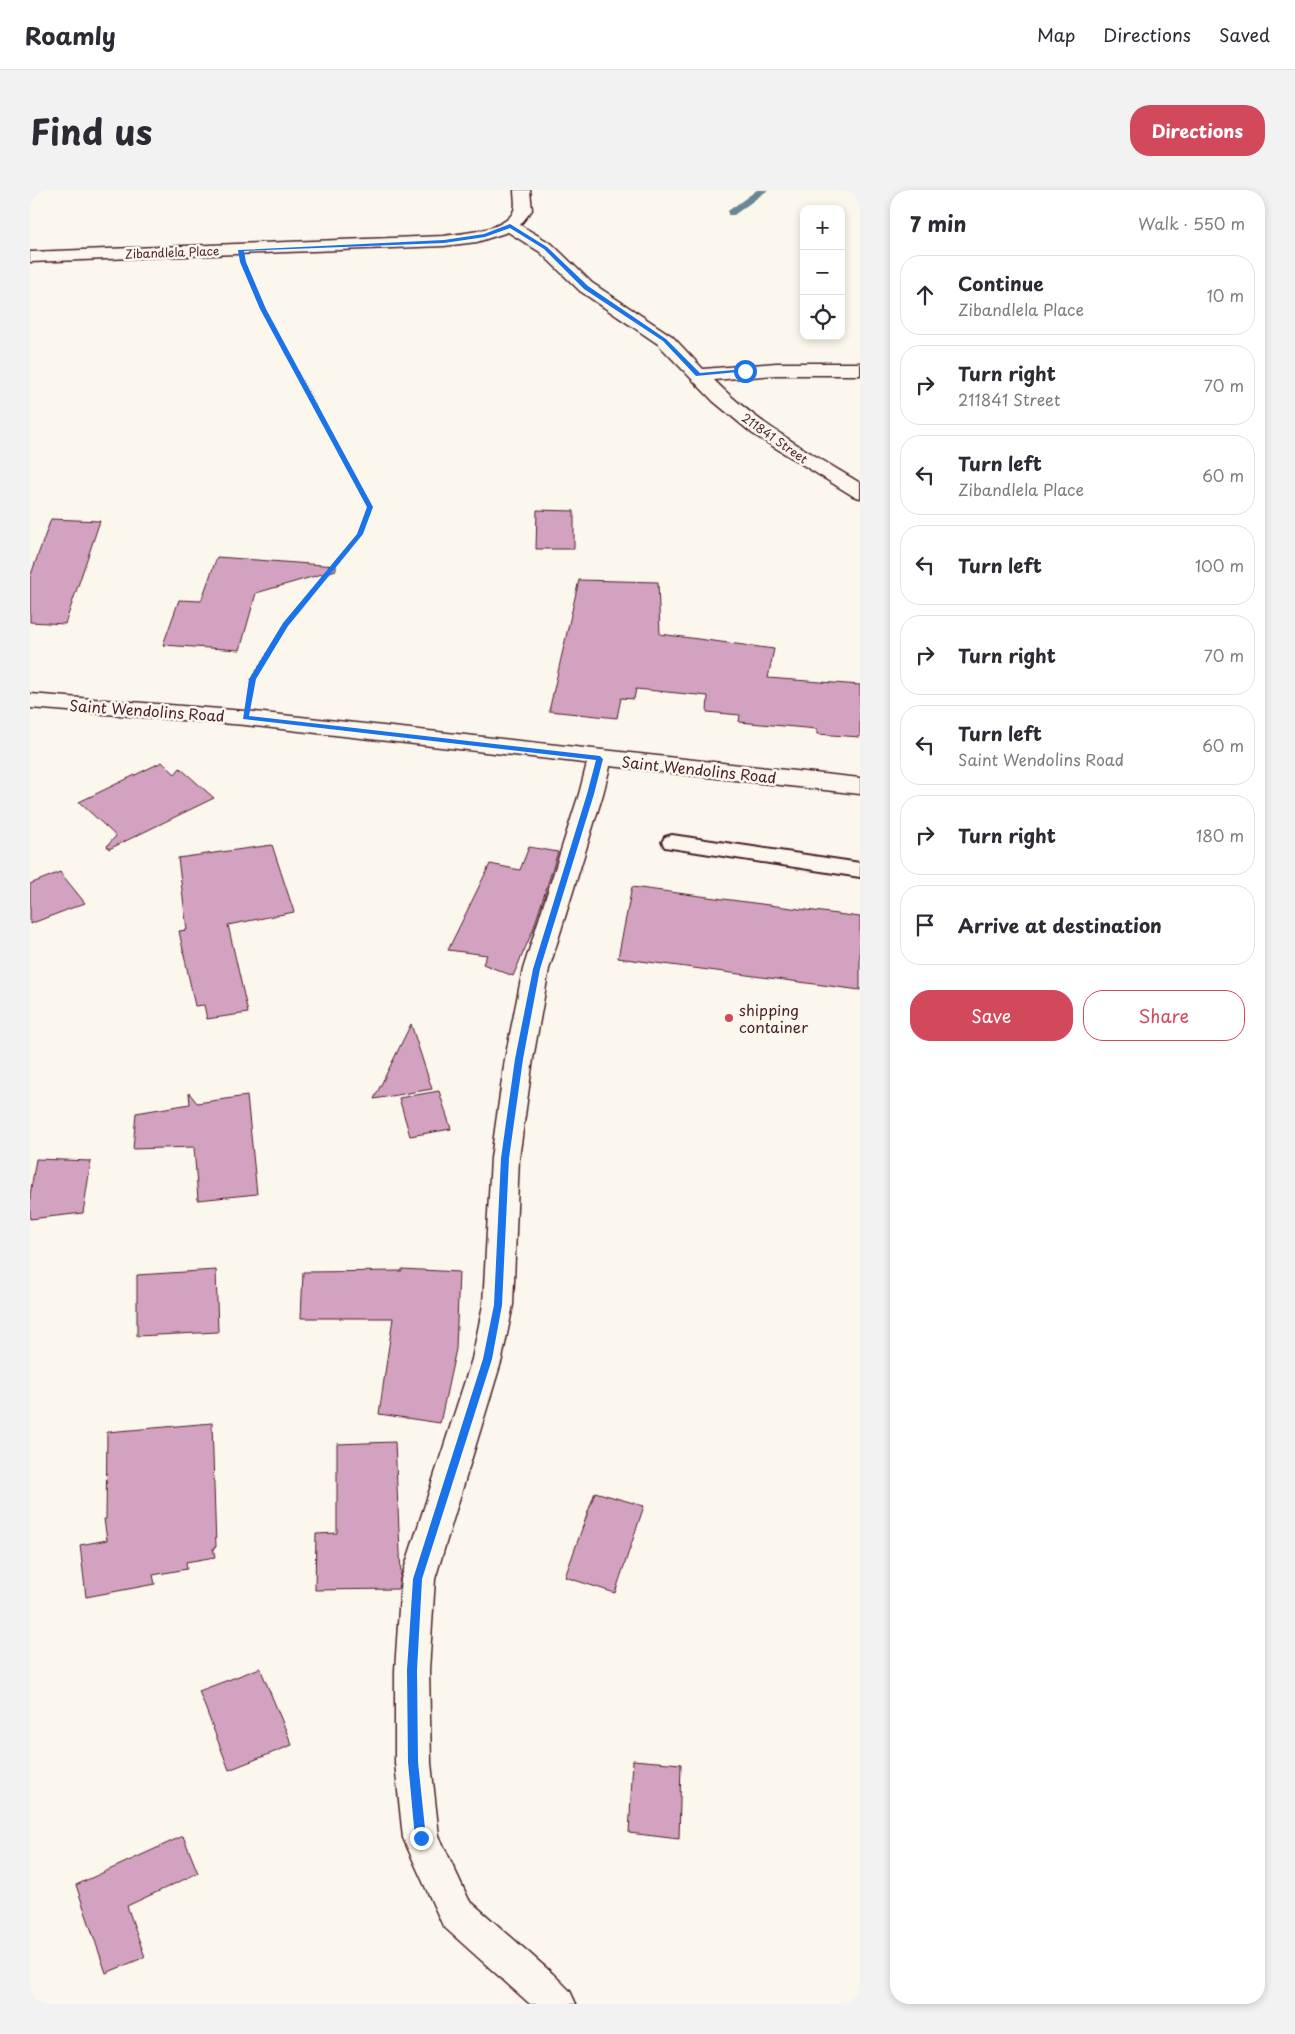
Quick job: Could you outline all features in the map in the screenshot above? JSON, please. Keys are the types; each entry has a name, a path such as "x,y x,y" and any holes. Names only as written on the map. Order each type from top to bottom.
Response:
{"street":[{"path":"510,226 523,210 522,190"},
{"name":"Zibandlela Place","path":"30,257 444,241 485,235 510,226"},
{"name":"211841 Street","path":"510,226 546,248 586,288 664,340 720,397 760,430 860,492"},
{"path":"698,375 776,370 860,369"},
{"name":"Saint Wendolins Road","path":"30,701 245,718 600,759 860,786"},
{"path":"556,2004 540,1987 456,1913 421,1838 413,1762 412,1670 418,1579 488,1359 498,1305 505,1158 519,1059 536,969 591,794 600,759"}],"lane":[{"path":"672,842 860,870"}],"path":[{"path":"241,250 243,262 263,309 370,507 360,534 286,625 252,679 245,718"}],"building":[{"path":"537,510 574,511 574,549 536,549"},
{"path":"51,519 100,521 65,624 30,622 30,577"},
{"path":"217,557 336,566 336,570 256,593 240,650 163,645 179,600 201,601"},
{"path":"579,580 658,582 660,634 774,649 768,678 860,685 860,737 817,734 817,729 739,722 740,715 707,712 708,696 636,689 634,699 621,698 617,718 549,711"},
{"path":"162,762 175,774 180,768 214,798 109,849 107,846 116,836 79,802"},
{"path":"272,845 294,912 228,925 248,1013 207,1019 204,1005 195,1006 179,931 187,930 178,858"},
{"path":"529,847 558,852 533,930 513,976 483,964 487,955 448,950 490,864 520,870"},
{"path":"60,872 85,903 30,924 30,884"},
{"path":"632,887 860,917 860,990 618,958"},
{"path":"411,1024 432,1089 374,1099"},
{"path":"439,1091 451,1129 410,1136 399,1098"},
{"path":"189,1093 197,1103 247,1096 257,1194 198,1200 194,1147 133,1149 136,1113 190,1104"},
{"path":"36,1159 91,1161 83,1213 30,1219 30,1195"},
{"path":"402,1269 459,1272 456,1349 440,1423 379,1414 393,1318 301,1318 303,1272 402,1271"},
{"path":"216,1270 218,1332 137,1336 137,1275"},
{"path":"212,1423 216,1547 213,1548 215,1557 186,1562 187,1569 153,1575 155,1584 86,1597 80,1545 107,1540 104,1519 106,1519 107,1432"},
{"path":"395,1442 401,1574 398,1589 315,1590 316,1534 337,1533 337,1444"},
{"path":"595,1492 644,1506 615,1593 565,1577"},
{"path":"260,1668 292,1745 229,1770 199,1691"},
{"path":"633,1760 681,1764 679,1839 629,1833"},
{"path":"183,1836 198,1873 127,1906 145,1957 106,1973 76,1885"}],"waterway":[{"path":"731,213 763,190"}],"place":[{"name":"shipping container","path":"729,1018"}],"route":[{"path":"421,1838 413,1762 412,1670 418,1579 488,1359 498,1305 505,1158 519,1059 536,969 591,794 600,759 245,718 252,679 286,625 360,534 370,507 263,309 243,262 241,250 444,241 485,235 510,226 546,248 586,288 640,322 664,340 698,375 745,371"}]}
